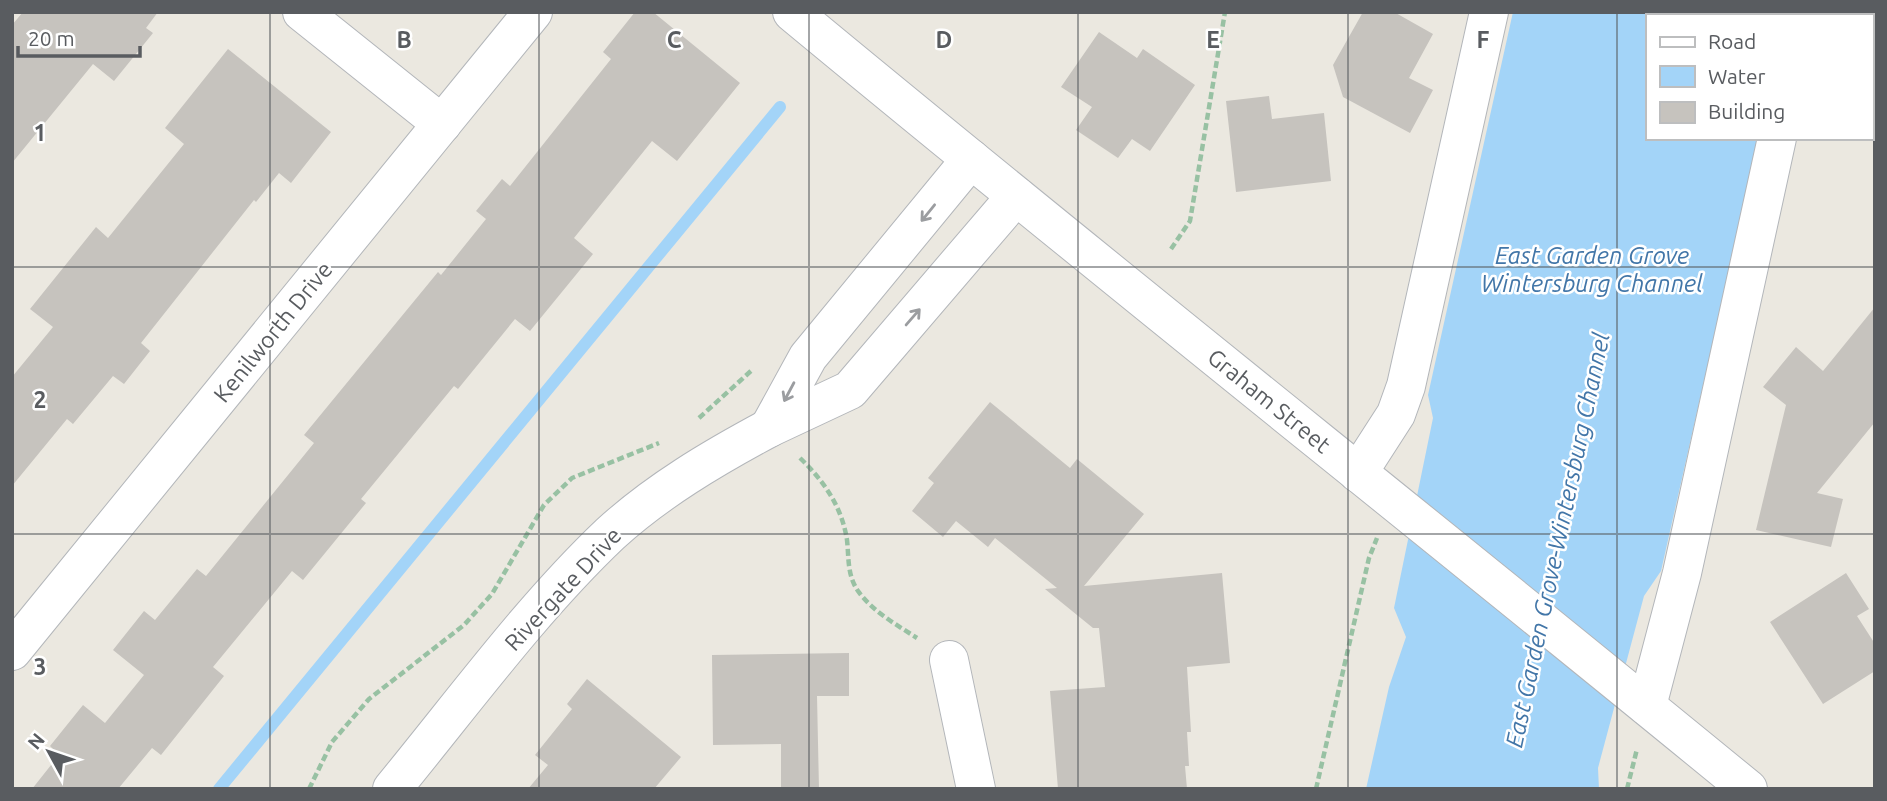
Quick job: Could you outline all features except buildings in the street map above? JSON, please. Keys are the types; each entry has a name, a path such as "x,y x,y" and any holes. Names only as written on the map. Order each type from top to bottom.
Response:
{"street":[{"path":"302,12 442,124"},
{"name":"Kenilworth Drive","path":"12,651 533,12"},
{"name":"Graham Street","path":"792,12 1748,789"},
{"path":"1358,473 1396,414 1406,386 1489,12"},
{"path":"1647,706 1682,573 1777,140"},
{"path":"769,428 808,357 971,159"},
{"name":"Rivergate Drive","path":"392,789 531,620 612,533 704,463 769,428 850,390 1016,196"},
{"path":"949,660 976,789"}],"path":[{"path":"1171,249 1190,221 1225,12"},
{"path":"769,428 821,478 843,517 848,566 858,591 879,612 949,660"},
{"path":"1317,789 1368,558 1398,503"}],"water":[{"name":"East Garden Grove Wintersburg Channel","path":"1513,12 1787,12 1646,14 1646,140 1759,140 1661,571 1644,596 1598,768 1599,789 1366,789 1389,687 1406,637 1394,608 1433,418 1428,395"}],"waterway":[{"path":"219,789 780,107"}],"water label":[{"name":"East Garden Grove-Wintersburg Channel","path":"1558,540"}]}
